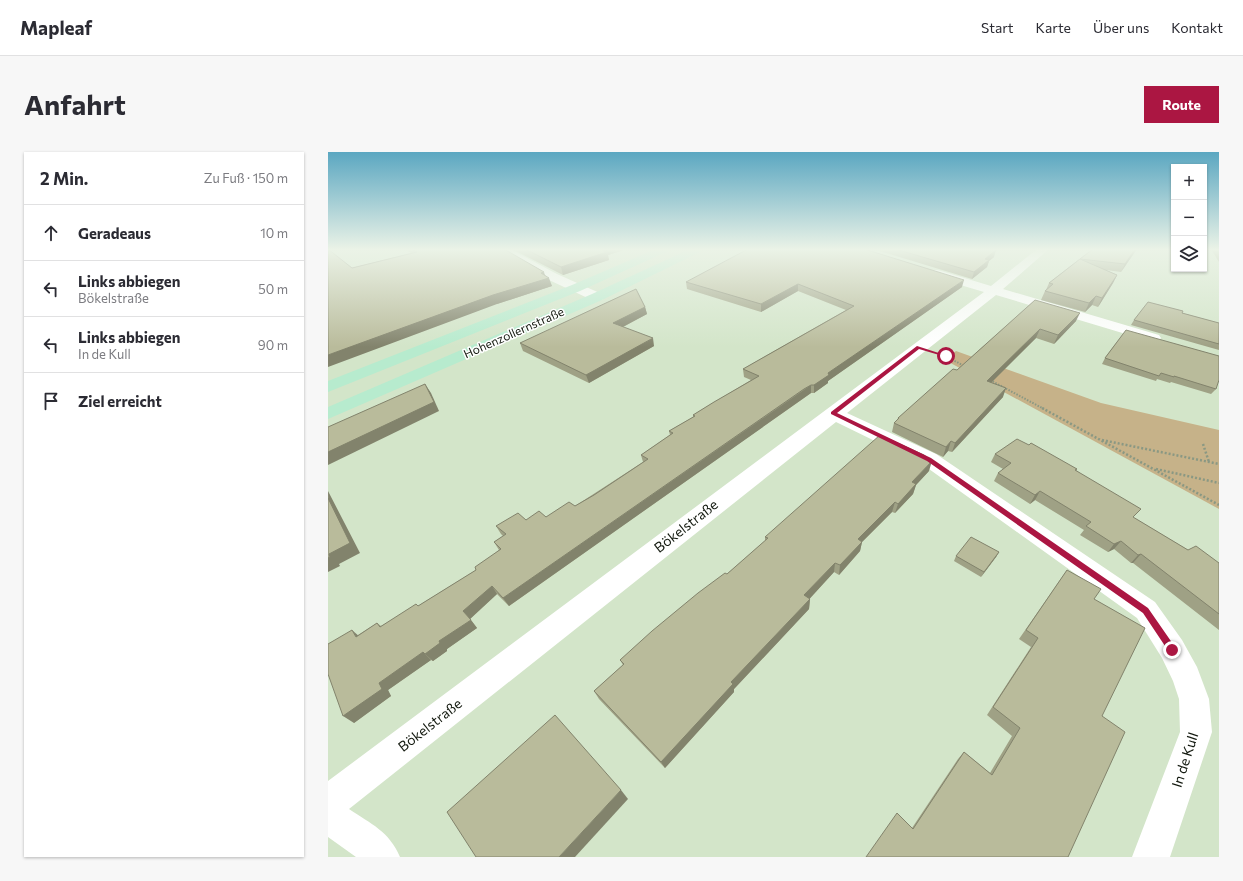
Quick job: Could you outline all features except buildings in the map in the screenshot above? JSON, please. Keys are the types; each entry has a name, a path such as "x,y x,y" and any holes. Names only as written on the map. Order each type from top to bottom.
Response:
{"main road":[{"name":"Hohenzollernstraße","path":"328,387 590,282"},
{"name":"Hohenzollernstraße","path":"328,414 629,282"}],"street":[{"path":"563,282 597,297"},
{"path":"965,282 1166,342"},
{"name":"Bökelstraße","path":"328,803 1004,282"},
{"name":"In de Kull","path":"833,413 929,459 1146,610 1172,650 1187,677 1194,699 1196,732 1151,857"},
{"path":"328,816 372,846 381,857"}],"path":[{"path":"919,347 946,356 966,367"},
{"path":"987,378 1219,505"},
{"path":"1097,439 1219,464"},
{"path":"1204,444 1209,462"},
{"path":"1153,468 1219,483"}],"shaded area":[{"path":"956,351 1101,403 1219,430 1219,509 945,360"}],"route":[{"path":"946,356 919,347 833,413 929,459 1146,610 1172,650"}]}
